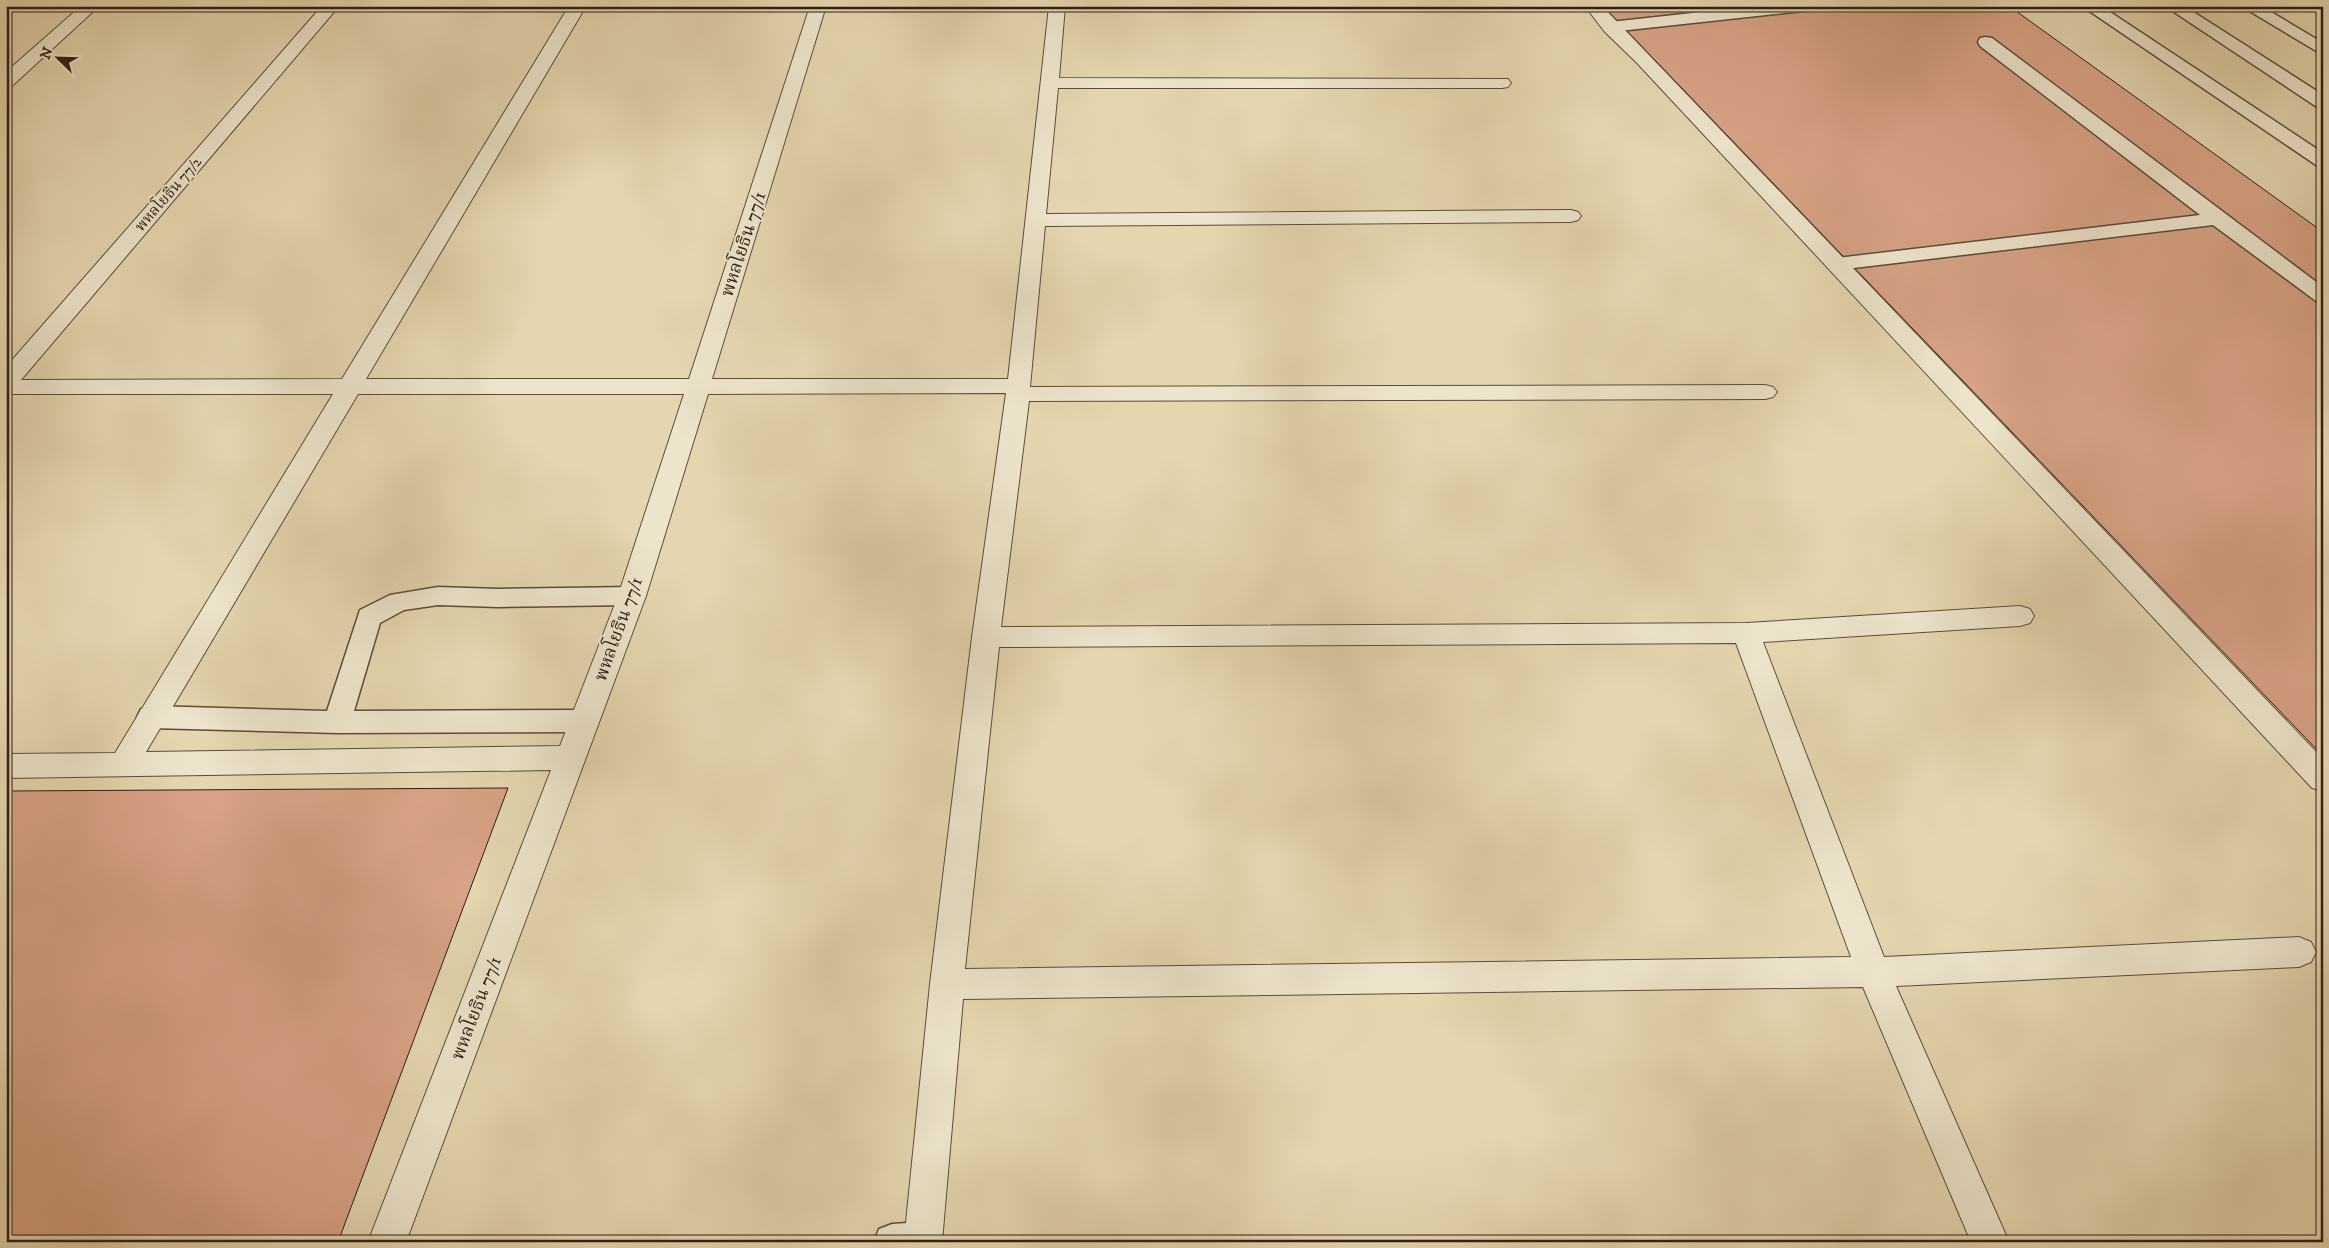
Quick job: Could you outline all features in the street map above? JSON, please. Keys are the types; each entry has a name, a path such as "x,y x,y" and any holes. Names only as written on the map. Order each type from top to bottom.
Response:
{"street":[{"path":"6,82 91,6"},
{"name":"พหลโยธิน 77/2","path":"6,382 331,6"},
{"path":"122,765 578,6"},
{"name":"พหลโยธิน 77/1","path":"387,1242 632,596 818,6"},
{"path":"913,1241 947,984 986,637 1019,390 1057,6"},
{"path":"1593,6 1610,28 1643,59 2323,778"},
{"path":"1049,82 1502,83"},
{"path":"1036,220 1571,216"},
{"path":"6,387 351,386 1765,392"},
{"path":"986,637 1746,633 2020,616"},
{"path":"1746,633 1873,972 1990,1242"},
{"path":"6,766 570,758"},
{"path":"947,984 1873,972 2298,952"}],"lane":[{"path":"1610,28 1804,6"},
{"path":"2090,6 2323,161"},
{"path":"2173,6 2323,103"},
{"path":"2249,6 2323,50"},
{"path":"1986,42 2217,220 2323,297"},
{"path":"1837,264 2217,220"},
{"path":"337,722 369,617 399,602 438,596 498,598 632,596"},
{"path":"151,717 337,722 584,721"}],"building":[{"path":"1603,6 2009,6 2323,232 2323,756"},
{"path":"508,788 338,1242 6,1242 6,791"}]}
